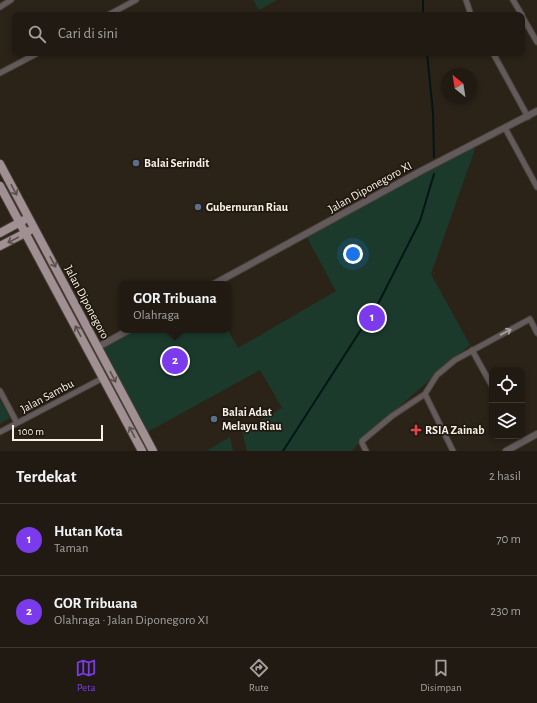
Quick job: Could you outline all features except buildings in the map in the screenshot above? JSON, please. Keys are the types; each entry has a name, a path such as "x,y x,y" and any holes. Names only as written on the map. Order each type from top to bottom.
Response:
{"main road":[{"name":"Jalan Diponegoro","path":"0,164 153,451"},
{"name":"Jalan Diponegoro","path":"0,186 142,451"},
{"path":"0,233 28,217"},
{"path":"0,246 34,228"},
{"path":"125,419 133,415"}],"street":[{"path":"0,7 11,0"},
{"path":"114,12 136,0"},
{"path":"466,0 470,12"},
{"path":"513,0 520,12"},
{"path":"525,20 537,42"},
{"path":"0,73 32,56"},
{"path":"495,56 528,117"},
{"name":"Jalan Diponegoro XI","path":"219,281 421,171 537,111"},
{"path":"505,128 537,187"},
{"path":"366,451 362,441 392,416 425,394 438,375 455,360 530,319 537,333"},
{"path":"98,347 124,333"},
{"path":"472,350 489,381"},
{"name":"Jalan Sambu","path":"0,432 103,378"},
{"path":"0,391 17,423"},
{"path":"425,394 453,451"},
{"path":"525,437 537,434"},
{"path":"506,451 522,439"}],"green space":[{"path":"253,0 277,0 259,10"},
{"path":"477,143 431,274 470,345 362,439 352,451 247,451 242,431 282,408 260,370 144,434 98,347 124,333 230,333 238,348 336,291 305,234"},
{"path":"0,400 10,418 0,424"},
{"path":"230,437 233,451 206,451"}],"waterway":[{"path":"423,0 423,12"},
{"path":"427,56 433,113 434,157"},
{"path":"283,451 380,300 420,221 434,174"}],"place":[{"name":"Balai Serindit","path":"136,163"},
{"name":"Gubernuran Riau","path":"198,207"},
{"name":"Hutan Kota","path":"372,318"},
{"name":"GOR Tribuana","path":"175,361"},
{"name":"Balai Adat Melayu Riau","path":"214,419"},
{"name":"RSIA Zainab","path":"416,430"}]}
